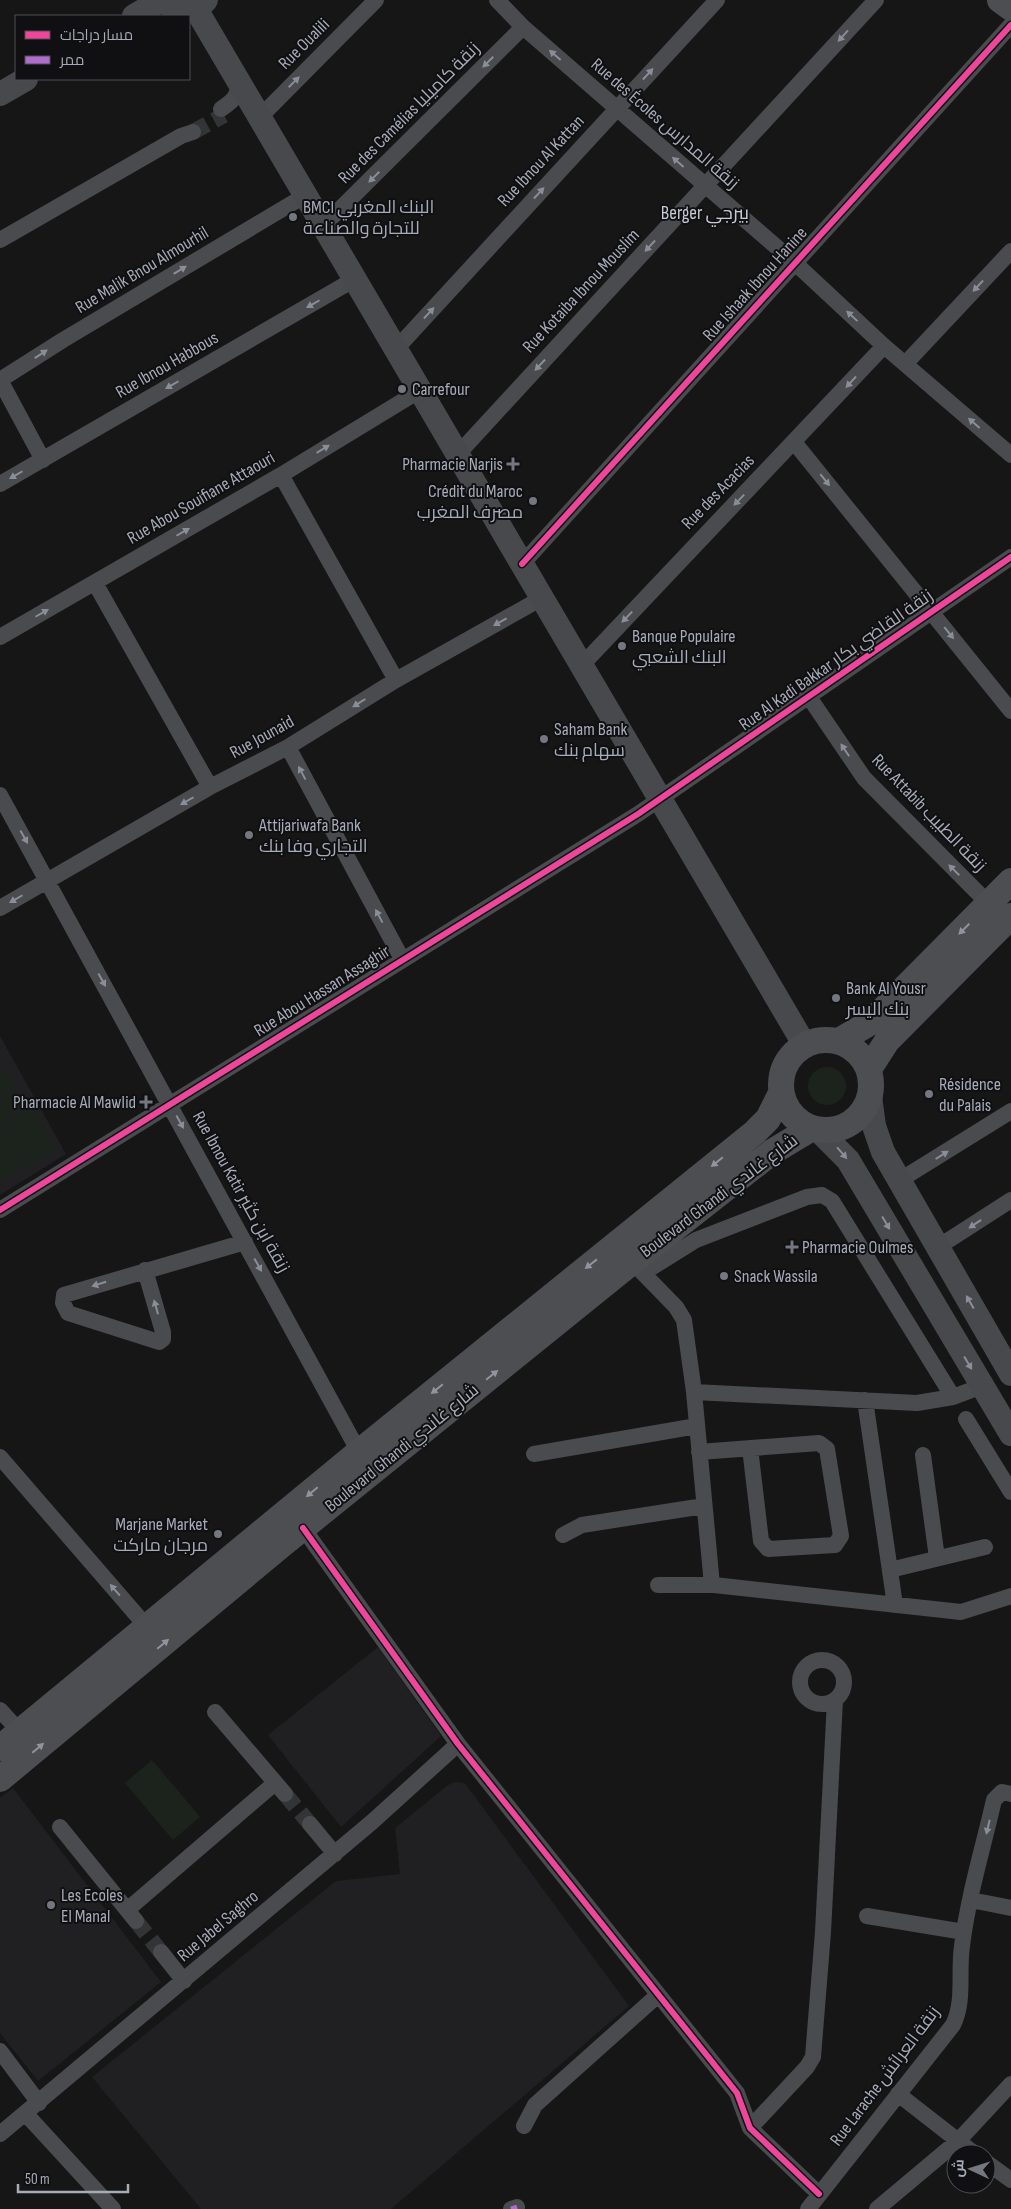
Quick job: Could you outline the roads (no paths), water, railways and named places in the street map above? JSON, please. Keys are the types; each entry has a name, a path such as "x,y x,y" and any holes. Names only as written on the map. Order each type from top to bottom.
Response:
{"main road":[{"path":"136,15 163,0 178,10 189,11 201,4 238,80 419,391 582,665 669,794 804,1044"},
{"path":"1000,0 1011,8"},
{"path":"0,94 24,80"},
{"path":"839,1041 871,1022 1011,882"},
{"path":"869,1069 887,1041 1011,916"},
{"path":"1010,1372 877,1138 870,1096 871,1082 869,1069 857,1051 839,1041 818,1040 804,1044 793,1053 784,1066 780,1082 785,1104 794,1117 815,1129 839,1149 851,1165 1011,1434"},
{"name":"Boulevard Ghandi شارع غاندي","path":"10,1740 360,1452 755,1132 768,1119 781,1093"},
{"path":"815,1129 834,1130 849,1124 860,1115 870,1096"},
{"name":"Boulevard Ghandi شارع غاندي","path":"0,1779 303,1528 638,1268 772,1152 815,1129"}],"street":[{"name":"Rue Oualili","path":"258,115 376,0"},
{"name":"Rue des Écoles زنقة المدارس","path":"497,0 523,27 795,263 884,346 1011,455"},
{"name":"Rue Ibnou Al Kattan","path":"396,349 716,0"},
{"name":"Rue Kotaiba Ibnou Mouslim","path":"458,454 876,0"},
{"name":"Rue Ishaak Ibnou Hanine","path":"522,564 1011,25"},
{"name":"Rue des Camélias زنقة كاميليا","path":"323,226 523,27"},
{"path":"238,80 239,90 235,99 223,112 238,110 258,115"},
{"path":"0,240 187,131"},
{"name":"Rue Malik Bnou Almourhil","path":"0,380 63,340 306,196"},
{"path":"906,363 1010,255"},
{"name":"Rue Ibnou Habbous","path":"0,484 354,279"},
{"name":"Rue des Acacias","path":"582,665 884,346"},
{"path":"0,380 43,460"},
{"name":"Rue Abou Souifiane Attaouri","path":"0,637 281,475 419,391"},
{"path":"794,442 1011,711"},
{"path":"281,475 396,680"},
{"name":"Rue Al Kadi Bakkar زنقة القاضي بكار","path":"669,794 1011,557"},
{"path":"95,583 210,787"},
{"name":"Rue Jounaid","path":"0,908 210,787 288,747 396,680 542,598"},
{"name":"Rue Attabib زنقة الطبيب","path":"809,697 864,778 988,904"},
{"path":"288,747 402,959"},
{"name":"Rue Abou Hassan Assaghir","path":"0,1210 169,1103 669,794"},
{"name":"Rue Ibnou Katir زنقة ابن كثير","path":"0,795 360,1452"},
{"path":"900,1180 1011,1111"},
{"path":"712,1585 694,1392 684,1320 676,1307 638,1268 696,1240 807,1197 822,1195 832,1201 953,1397"},
{"path":"938,1247 1011,1200"},
{"path":"145,1270 163,1332 163,1339 159,1342 68,1313 65,1308 64,1295 145,1270 245,1242"},
{"path":"694,1392 917,1404 953,1397 982,1386"},
{"path":"865,1400 895,1605"},
{"path":"966,1419 1011,1492"},
{"path":"534,1454 697,1426"},
{"path":"700,1452 750,1448 819,1443 824,1444 827,1449 841,1536 839,1542 835,1545 768,1550 764,1547 761,1541 750,1448"},
{"path":"923,1455 937,1558"},
{"path":"0,1456 147,1627"},
{"path":"563,1535 582,1525 704,1506"},
{"path":"303,1528 458,1744 737,2093 750,2128 819,2194"},
{"path":"890,1570 985,1547"},
{"path":"658,1585 712,1585 961,1612 1011,1596"},
{"path":"750,2128 813,2057 823,1932 836,1700"},
{"path":"0,1710 10,1740"},
{"path":"60,1827 132,1916 280,1789 215,1712"},
{"name":"Rue Jabel Saghro","path":"0,2134 335,1854 458,1744"},
{"name":"Rue Larache زنقة العرائش","path":"808,2209 953,2025 958,2015 964,1932 994,1800 1002,1792 1011,1794"},
{"path":"310,1824 335,1854"},
{"path":"971,1900 1011,1908"},
{"path":"866,1916 964,1932"},
{"path":"161,1952 184,1981"},
{"path":"524,2126 535,2105 658,1995"},
{"path":"0,2050 39,2103"},
{"path":"877,2209 958,2141 1011,2084"},
{"path":"898,2094 962,2144"},
{"path":"25,2113 113,2209"},
{"path":"996,2169 1011,2180"}],"tunnel":[{"path":"193,132 224,115"},
{"path":"285,1794 310,1824"},
{"path":"136,1921 161,1952"}],"place":[{"name":"BMCI البنك المغربي للتجارة والصناعة","path":"293,217"},
{"name":"Carrefour","path":"402,389"},
{"name":"Pharmacie Narjis","path":"513,464"},
{"name":"Crédit du Maroc مصرف المغرب","path":"533,501"},
{"name":"Banque Populaire البنك الشعبي","path":"622,646"},
{"name":"Saham Bank سهام بنك","path":"544,739"},
{"name":"Attijariwafa Bank التجاري وفا بنك","path":"249,835"},
{"name":"Bank Al Yousr بنك اليسر","path":"836,998"},
{"name":"Résidence du Palais","path":"929,1094"},
{"name":"Pharmacie Al Mawlid","path":"146,1102"},
{"name":"Pharmacie Oulmes","path":"792,1247"},
{"name":"Snack Wassila","path":"724,1276"},
{"name":"Marjane Market مرجان ماركت","path":"218,1534"},
{"name":"Les Ecoles El Manal","path":"51,1905"}],"district":[{"name":"Berger بيرجي","path":"705,213"}]}
